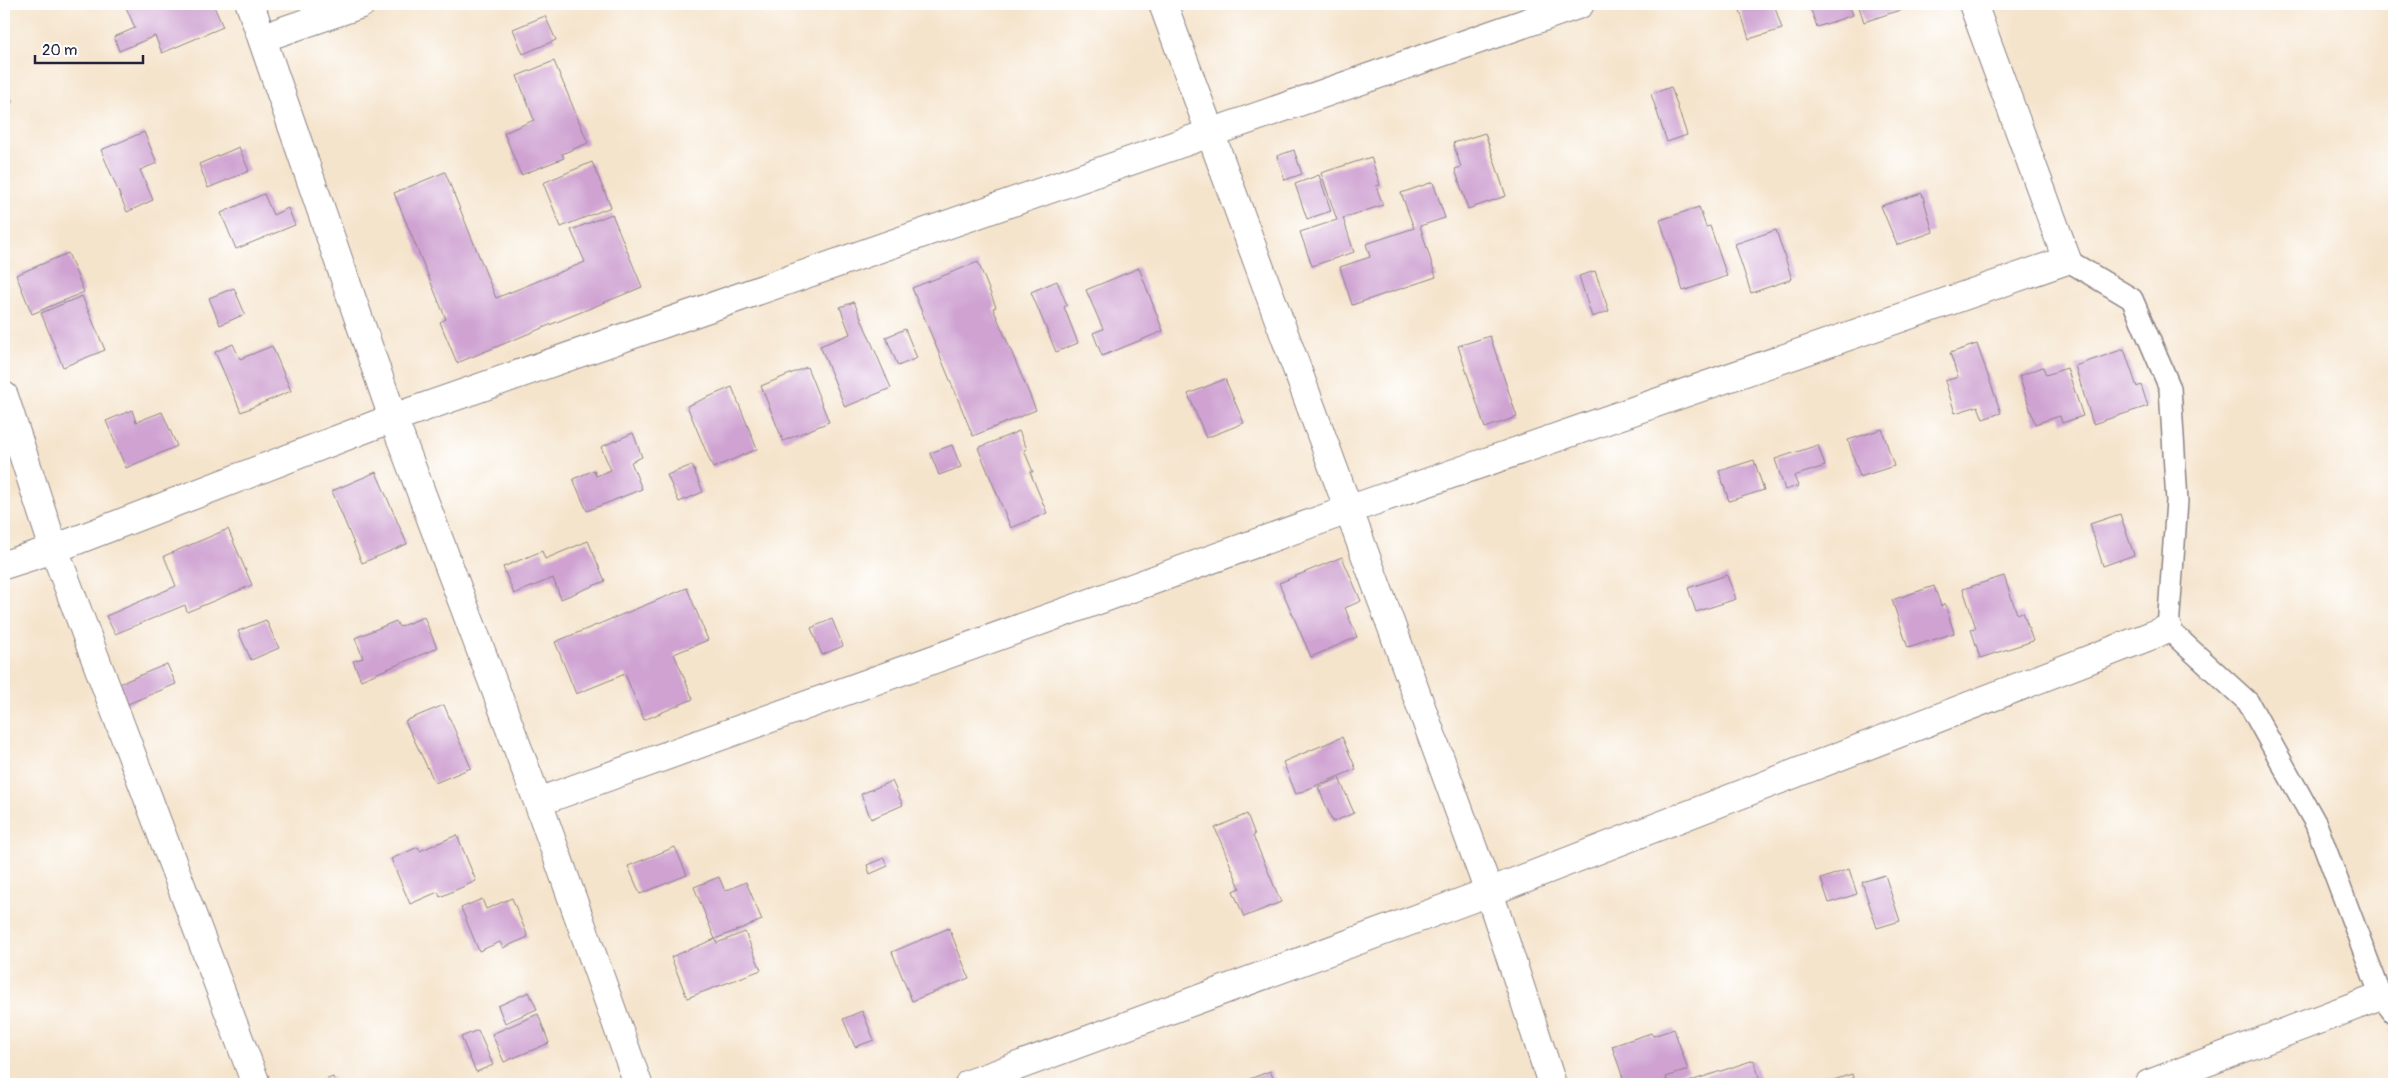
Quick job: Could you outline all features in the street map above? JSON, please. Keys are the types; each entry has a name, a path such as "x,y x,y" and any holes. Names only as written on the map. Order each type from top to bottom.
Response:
{"street":[{"path":"250,4 393,418 538,802 638,1084"},
{"path":"262,38 361,4"},
{"path":"1163,4 1489,892 1552,1084"},
{"path":"4,566 54,549 393,418 1580,4"},
{"path":"538,802 1348,510 2067,260 1973,4"},
{"path":"4,396 54,549 256,1084"},
{"path":"969,1084 1489,892 2168,629"},
{"path":"2148,1084 2388,1004"}],"lane":[{"path":"2067,260 2132,299 2170,388 2177,501 2168,629 2248,702 2316,824 2388,1004"}],"building":[{"path":"213,4 223,27 162,53 155,36 119,51 114,37 135,28 125,5"},
{"path":"1738,4 1774,4 1782,29 1749,39"},
{"path":"1809,4 1849,4 1853,15 1817,27"},
{"path":"1858,4 1918,4 1864,22"},
{"path":"545,16 556,40 523,54 513,29"},
{"path":"554,61 588,143 562,154 564,158 521,175 504,133 534,120 517,76"},
{"path":"4,82 12,102 4,105"},
{"path":"1671,87 1687,135 1667,142 1651,94"},
{"path":"144,132 157,163 140,170 153,200 127,212 101,150"},
{"path":"1485,133 1506,196 1468,209 1455,169 1461,167 1453,143"},
{"path":"239,147 249,171 208,188 199,164"},
{"path":"1294,150 1302,174 1285,180 1277,156"},
{"path":"1371,157 1380,185 1376,186 1383,205 1343,218 1354,252 1312,266 1300,232 1337,220 1321,173"},
{"path":"592,162 611,207 561,227 543,183"},
{"path":"445,172 496,298 585,262 571,230 612,214 642,287 457,363 440,322 446,319 394,193"},
{"path":"1319,175 1331,211 1307,219 1295,184"},
{"path":"1433,182 1445,218 1420,226 1436,277 1352,305 1340,267 1370,257 1366,244 1414,228 1401,193"},
{"path":"1922,193 1933,232 1897,245 1881,206"},
{"path":"264,194 273,215 288,208 295,225 236,249 221,213"},
{"path":"1699,207 1706,227 1710,226 1727,276 1683,291 1660,220"},
{"path":"1776,230 1792,279 1751,293 1735,244"},
{"path":"68,253 84,292 32,314 16,275"},
{"path":"978,262 996,307 993,308 1036,410 973,436 912,288"},
{"path":"1139,268 1163,331 1102,356 1093,333 1103,329 1086,290"},
{"path":"1595,271 1609,311 1592,317 1579,276"},
{"path":"1057,281 1067,305 1064,307 1078,343 1056,352 1031,292"},
{"path":"234,288 245,314 220,325 209,298"},
{"path":"82,296 105,350 63,367 41,313"},
{"path":"854,302 891,388 845,407 820,346 850,334 840,307"},
{"path":"905,329 917,358 898,366 886,337"},
{"path":"1490,336 1517,417 1485,428 1458,346"},
{"path":"233,344 240,359 272,346 291,391 241,412 215,352"},
{"path":"1977,344 2001,413 1983,419 1978,406 1955,413 1945,381 1958,377 1950,353"},
{"path":"2124,349 2137,387 2141,385 2148,406 2093,424 2075,366"},
{"path":"807,367 829,422 783,441 761,386"},
{"path":"2043,367 2046,375 2067,368 2083,416 2062,423 2060,416 2035,424 2019,376"},
{"path":"1225,379 1244,423 1206,438 1188,394"},
{"path":"732,387 757,449 713,468 687,406"},
{"path":"132,410 136,422 162,412 177,446 126,468 106,421"},
{"path":"1882,429 1894,466 1860,477 1848,440"},
{"path":"1019,431 1027,449 1024,450 1033,472 1030,472 1047,513 1011,528 978,448"},
{"path":"633,433 642,457 631,462 642,489 587,511 573,479 594,470 596,476 611,470 601,447"},
{"path":"952,445 961,467 939,475 930,453"},
{"path":"1818,445 1825,466 1794,476 1798,486 1785,490 1775,459"},
{"path":"1754,460 1764,490 1729,501 1719,471"},
{"path":"692,465 703,492 679,502 667,475"},
{"path":"376,472 407,544 362,563 332,491"},
{"path":"2120,514 2134,555 2103,566 2090,524"},
{"path":"228,529 252,585 187,612 185,605 115,634 106,616 176,586 164,556"},
{"path":"588,541 605,581 561,599 553,578 514,594 503,567 542,551 545,559"},
{"path":"1342,557 1361,601 1345,608 1357,637 1311,657 1279,583"},
{"path":"1727,575 1736,599 1696,612 1688,588"},
{"path":"2004,576 2017,614 2023,612 2033,641 1980,658 1971,629 1976,628 1963,589"},
{"path":"1934,586 1941,606 1945,604 1954,633 1908,648 1892,600"},
{"path":"687,588 708,640 674,654 693,699 644,720 625,674 576,694 555,642"},
{"path":"424,617 437,648 361,680 353,661 363,658 355,638 396,621 399,627"},
{"path":"832,619 843,646 822,655 811,628"},
{"path":"266,620 279,648 251,660 238,631"},
{"path":"167,664 176,684 123,706 114,686"},
{"path":"444,705 471,768 435,783 405,721"},
{"path":"1342,737 1356,769 1296,794 1283,762"},
{"path":"1339,778 1354,813 1333,822 1318,787"},
{"path":"892,781 903,805 871,819 861,794"},
{"path":"1247,814 1255,835 1253,836 1281,902 1244,917 1233,891 1240,888 1215,828"},
{"path":"457,835 476,881 440,897 438,892 410,904 391,859 418,847 420,851"},
{"path":"675,847 687,875 640,894 628,866"},
{"path":"884,858 888,866 870,874 867,865"},
{"path":"1849,869 1857,894 1829,903 1821,879"},
{"path":"1885,875 1900,921 1877,928 1862,882"},
{"path":"719,877 725,891 746,882 762,920 715,939 694,887"},
{"path":"512,898 528,937 503,948 500,942 479,951 461,908 482,899 486,909"},
{"path":"949,928 969,978 912,1001 892,952"},
{"path":"745,932 761,970 687,998 671,957 715,939 717,943"},
{"path":"529,992 537,1009 505,1023 498,1006"},
{"path":"862,1011 874,1040 855,1047 843,1019"},
{"path":"538,1014 549,1043 504,1062 492,1034"},
{"path":"1674,1029 1688,1070 1666,1077 1667,1080 1656,1084 1625,1084 1612,1046 1651,1033 1653,1036"},
{"path":"478,1030 493,1065 476,1072 461,1037"},
{"path":"1754,1060 1761,1084 1682,1084"},
{"path":"1270,1071 1276,1084 1237,1084"},
{"path":"1852,1074 1855,1084 1821,1084"},
{"path":"333,1077 336,1084 315,1084"}]}
